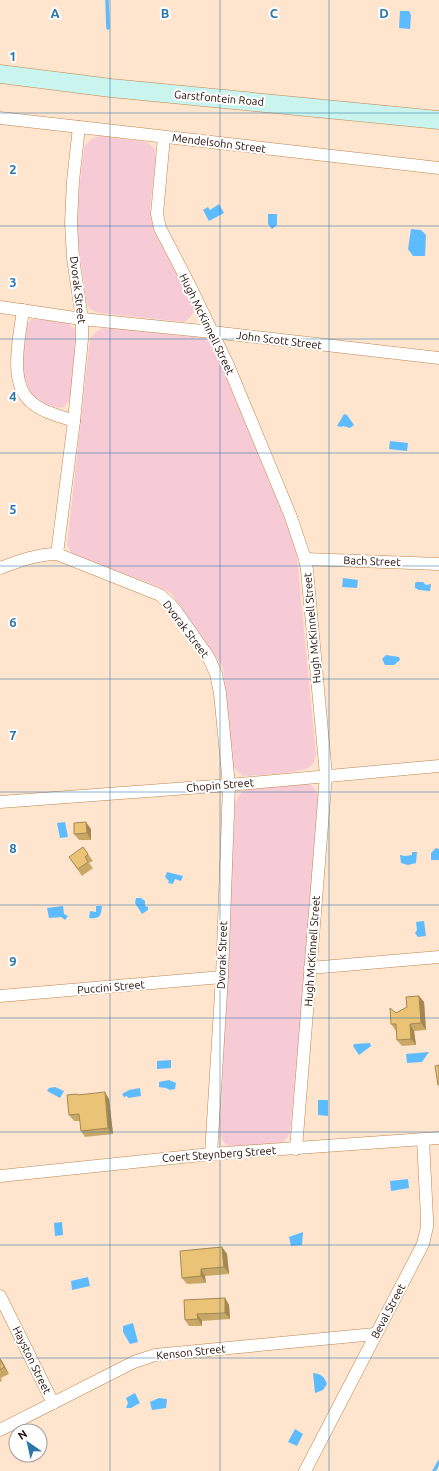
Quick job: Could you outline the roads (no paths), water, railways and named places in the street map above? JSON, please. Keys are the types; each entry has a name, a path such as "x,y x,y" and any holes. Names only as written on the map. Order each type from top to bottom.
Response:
{"main road":[{"name":"Garstfontein Road","path":"0,74 111,88 439,120"}],"street":[{"name":"Mendelsohn Street","path":"0,118 439,168"},
{"name":"Dvorak Street","path":"79,127 73,180 71,223 73,258 82,319 82,339 74,421 57,554 160,595 170,604 208,658 216,674 220,693 228,784 222,977 211,1154"},
{"name":"Hugh McKinnell Street","path":"164,137 157,214 158,222 228,365 291,517 305,559 326,776 296,1149"},
{"name":"John Scott Street","path":"0,307 82,319 439,358"},
{"path":"23,310 17,356 17,368 18,379 24,395 29,401 39,408 74,421"},
{"path":"0,568 31,557 57,554"},
{"name":"Bach Street","path":"305,559 439,564"},
{"name":"Chopin Street","path":"0,802 439,766"},
{"path":"310,968 439,958"},
{"name":"Puccini Street","path":"0,996 222,977"},
{"name":"Coert Steynberg Street","path":"0,1176 211,1154 439,1138"},
{"name":"Beval Street","path":"305,1471 375,1334 418,1256 426,1234 427,1218 423,1140"},
{"name":"Hayston Street","path":"0,1296 53,1403"},
{"name":"Kenson Street","path":"0,1430 134,1362 155,1355 375,1334"}],"water":[{"path":"400,11 409,11 411,15 410,29 399,28"},
{"path":"219,204 224,213 209,221 203,210 208,207 210,210"},
{"path":"268,214 277,214 277,225 272,229 268,224"},
{"path":"411,229 421,230 426,235 425,256 413,256 408,249"},
{"path":"344,414 347,415 354,425 350,428 337,426"},
{"path":"390,441 408,443 407,451 389,449"},
{"path":"343,578 358,580 357,588 342,587"},
{"path":"423,582 426,585 431,584 430,591 415,588 415,583"},
{"path":"386,655 399,657 400,660 394,665 385,665 382,659"},
{"path":"65,822 68,837 60,838 57,823"},
{"path":"436,848 439,849 439,860 431,860 431,853"},
{"path":"412,852 417,852 416,863 408,865 401,863 400,855 412,855"},
{"path":"167,872 183,876 181,881 175,879 173,884 168,883 169,881 165,877"},
{"path":"136,898 141,898 145,901 145,906 148,907 148,910 142,914 135,903"},
{"path":"63,906 64,914 68,916 65,920 61,917 49,918 47,908"},
{"path":"96,906 102,906 99,916 96,918 89,918 90,911 96,912"},
{"path":"424,921 426,936 418,937 415,933 417,930 416,922"},
{"path":"370,1043 371,1046 359,1055 353,1046 354,1044"},
{"path":"429,1052 422,1062 407,1063 406,1054"},
{"path":"171,1060 171,1068 157,1069 157,1061"},
{"path":"169,1080 176,1083 175,1089 170,1090 159,1087 159,1082"},
{"path":"55,1087 64,1091 60,1098 47,1091 49,1088"},
{"path":"140,1088 141,1096 128,1098 127,1096 124,1097 122,1094 129,1090"},
{"path":"318,1100 328,1100 328,1116 318,1115"},
{"path":"408,1179 409,1188 391,1191 390,1181"},
{"path":"62,1222 63,1235 55,1236 54,1223"},
{"path":"303,1232 302,1245 291,1246 289,1237"},
{"path":"88,1277 90,1286 72,1290 71,1281"},
{"path":"133,1323 138,1342 130,1344 123,1332 123,1326"},
{"path":"313,1373 322,1376 327,1384 323,1390 315,1393"},
{"path":"135,1393 140,1403 131,1408 126,1408 128,1403 126,1398"},
{"path":"159,1398 167,1399 166,1408 152,1410 150,1402"},
{"path":"295,1429 303,1434 297,1446 288,1442"}],"waterway":[{"path":"107,0 108,28"},
{"path":"434,1471 439,1462"}]}
